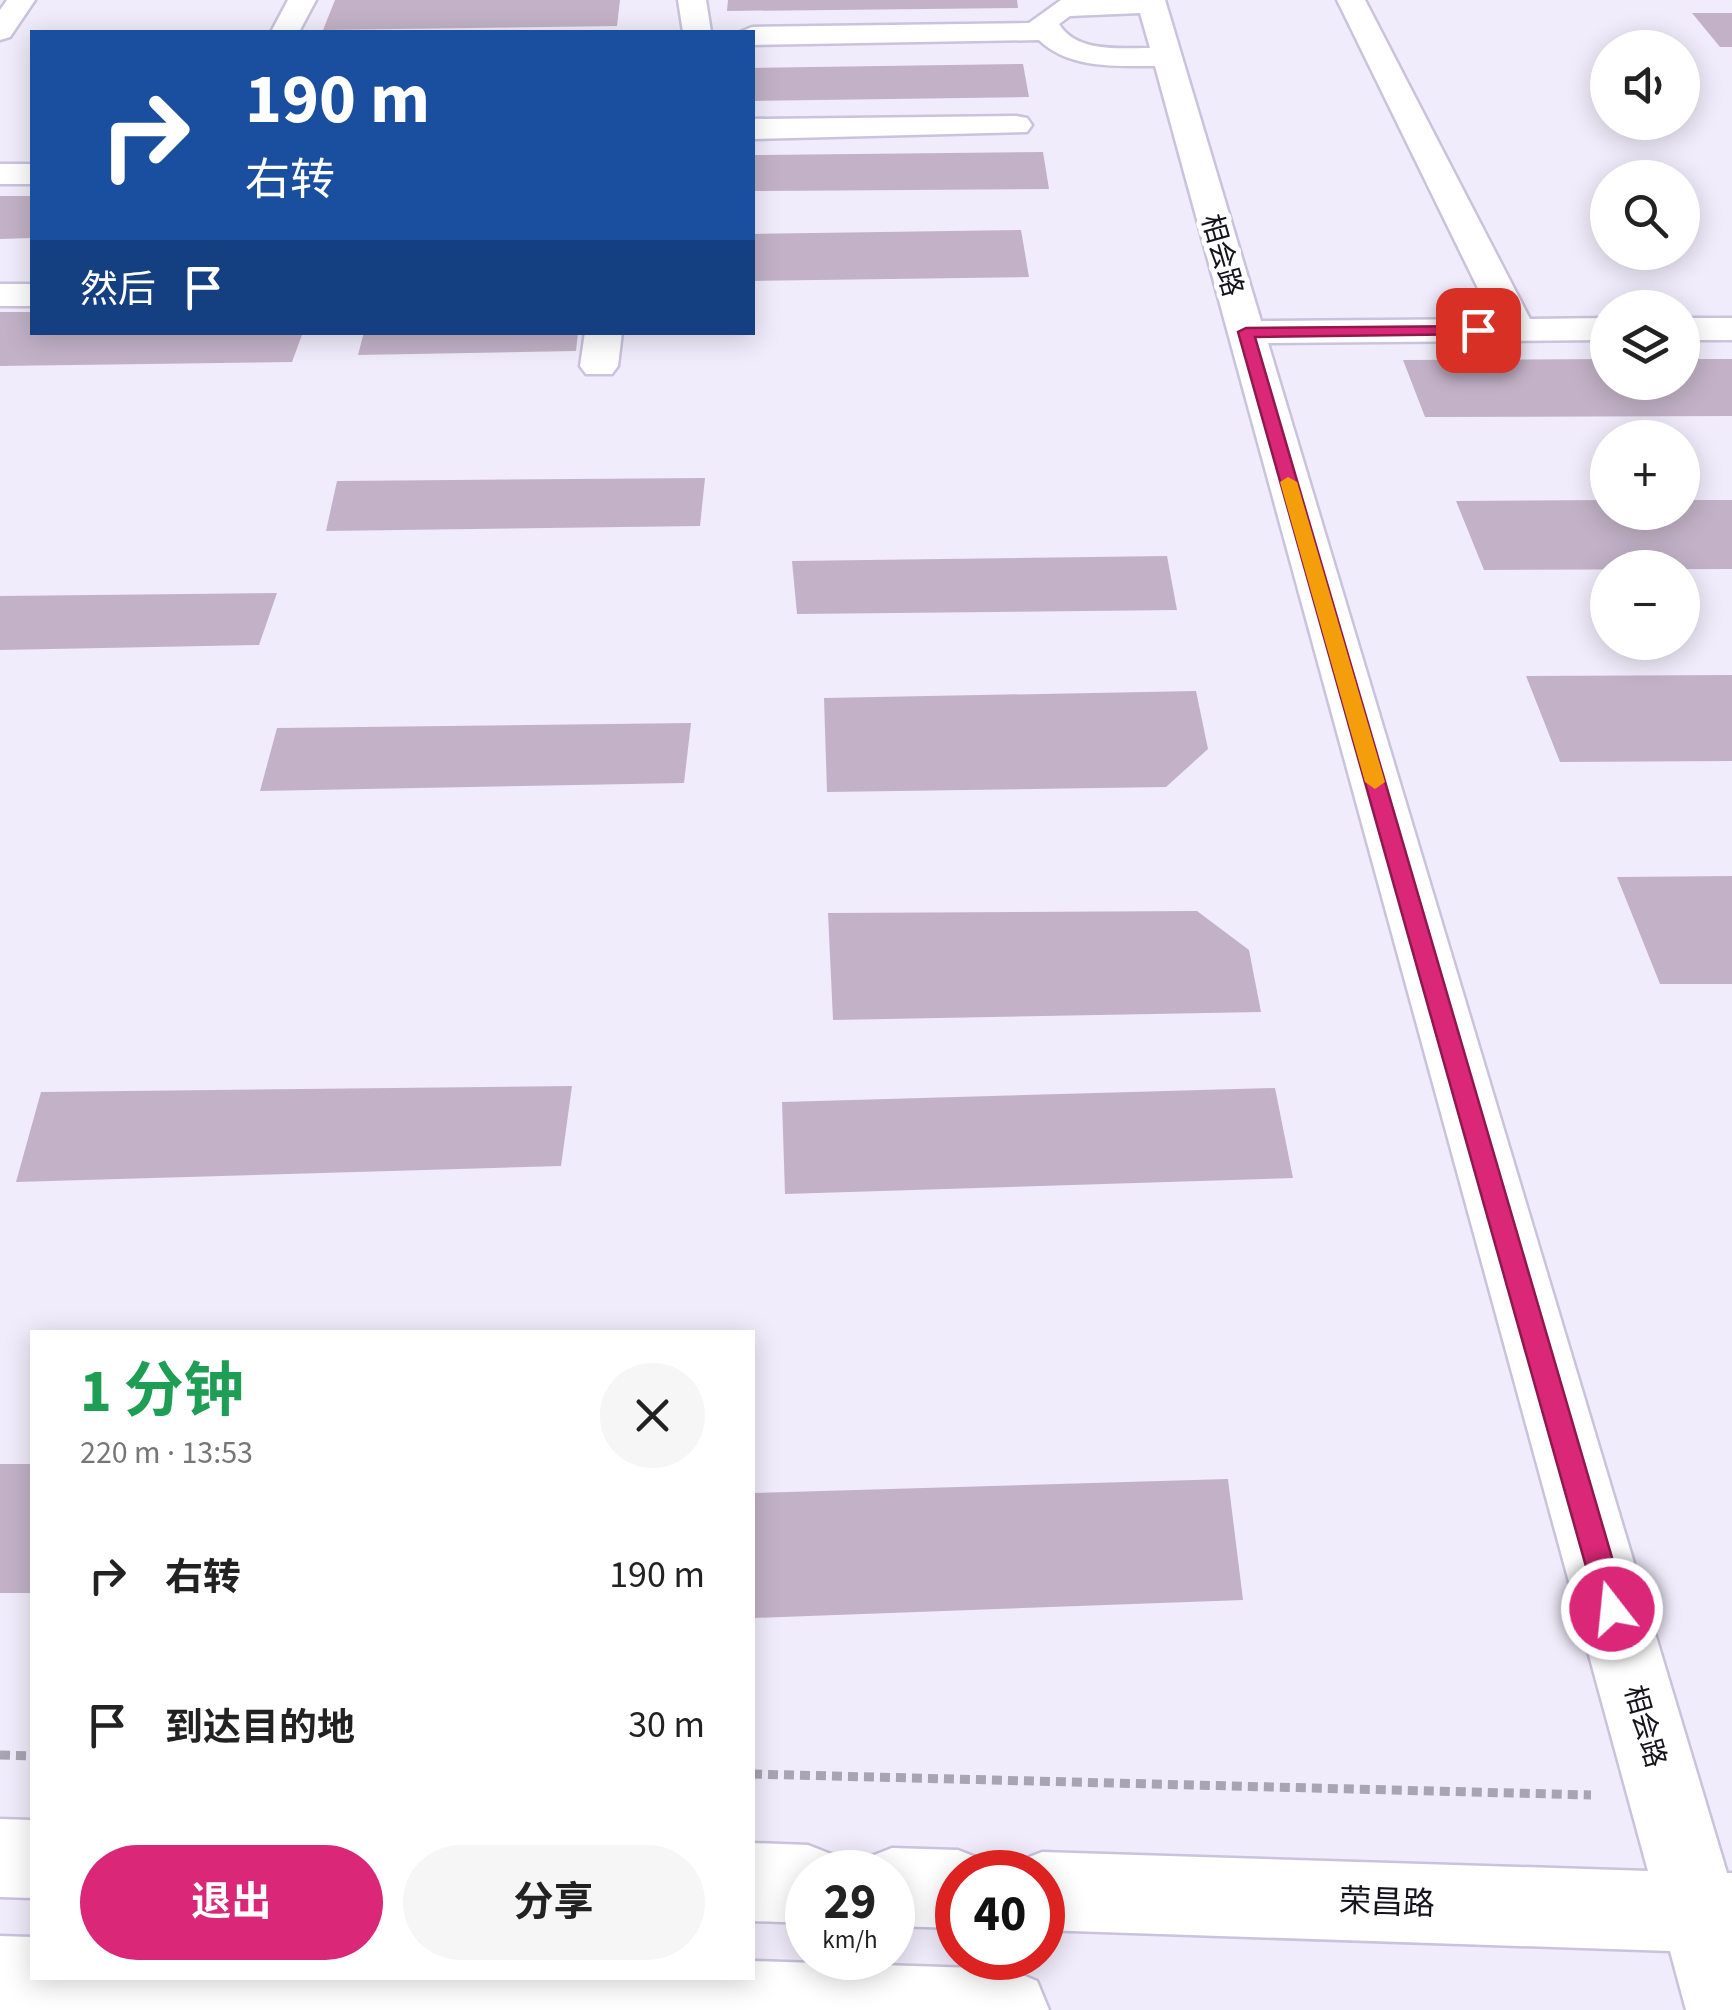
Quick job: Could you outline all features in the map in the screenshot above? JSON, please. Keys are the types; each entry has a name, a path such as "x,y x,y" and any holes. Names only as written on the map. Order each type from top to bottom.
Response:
{"street":[{"path":"285,30 302,0"},
{"path":"692,0 697,30"},
{"path":"1351,0 1516,330"},
{"path":"1151,2 1063,8 1043,22 1046,31 1065,48 1101,55 1166,57"},
{"name":"相会路","path":"1151,2 1666,1797 1716,1913 1727,2010"},
{"path":"755,36 1046,31"},
{"path":"755,129 1016,126"},
{"path":"0,174 30,174"},
{"path":"0,295 30,295"},
{"path":"1700,329 1732,328"},
{"path":"1246,332 1590,330"},
{"path":"0,1858 30,1859"},
{"path":"755,1882 785,1883"},
{"name":"荣昌路","path":"1065,1892 1716,1913"},
{"path":"0,1976 30,1977"},
{"path":"116,1980 1008,2010"}],"path":[{"path":"0,1756 30,1756"},
{"path":"755,1774 1666,1797"}],"building":[{"path":"335,0 620,0 617,26 323,30"},
{"path":"728,0 1017,0 1018,8 727,11"},
{"path":"1692,13 1732,13 1732,47 1720,47"},
{"path":"1023,64 1029,97 755,101 755,68"},
{"path":"1043,152 1049,189 755,191 755,155"},
{"path":"0,196 30,196 30,238 0,239"},
{"path":"1021,230 1029,277 755,281 755,234"},
{"path":"0,312 30,312 30,335 302,335 292,362 0,366"},
{"path":"363,335 578,335 576,351 358,355"},
{"path":"1590,359 1590,400 1700,400 1700,359 1732,359 1732,416 1425,417 1403,360"},
{"path":"705,478 700,526 326,531 337,481"},
{"path":"1590,500 1590,530 1700,530 1700,500 1732,500 1732,569 1700,569 1700,550 1590,550 1590,570 1484,570 1456,501"},
{"path":"1167,556 1177,610 797,614 792,561"},
{"path":"277,593 259,645 0,650 0,596"},
{"path":"1732,675 1732,761 1560,762 1526,676"},
{"path":"1196,691 1208,749 1166,787 827,792 824,698"},
{"path":"691,723 684,783 260,791 277,728"},
{"path":"1732,876 1732,984 1660,984 1617,877"},
{"path":"1197,911 1249,950 1261,1012 833,1020 828,913"},
{"path":"572,1086 561,1166 16,1182 41,1092"},
{"path":"1275,1088 1293,1178 785,1194 782,1102"},
{"path":"0,1464 30,1464 30,1593 0,1593"},
{"path":"1228,1479 1243,1600 755,1618 755,1493"}],"slow traffic":[{"path":"1288,482 1375,782"}],"route":[{"path":"1478,330 1246,332 1612,1609"}]}
